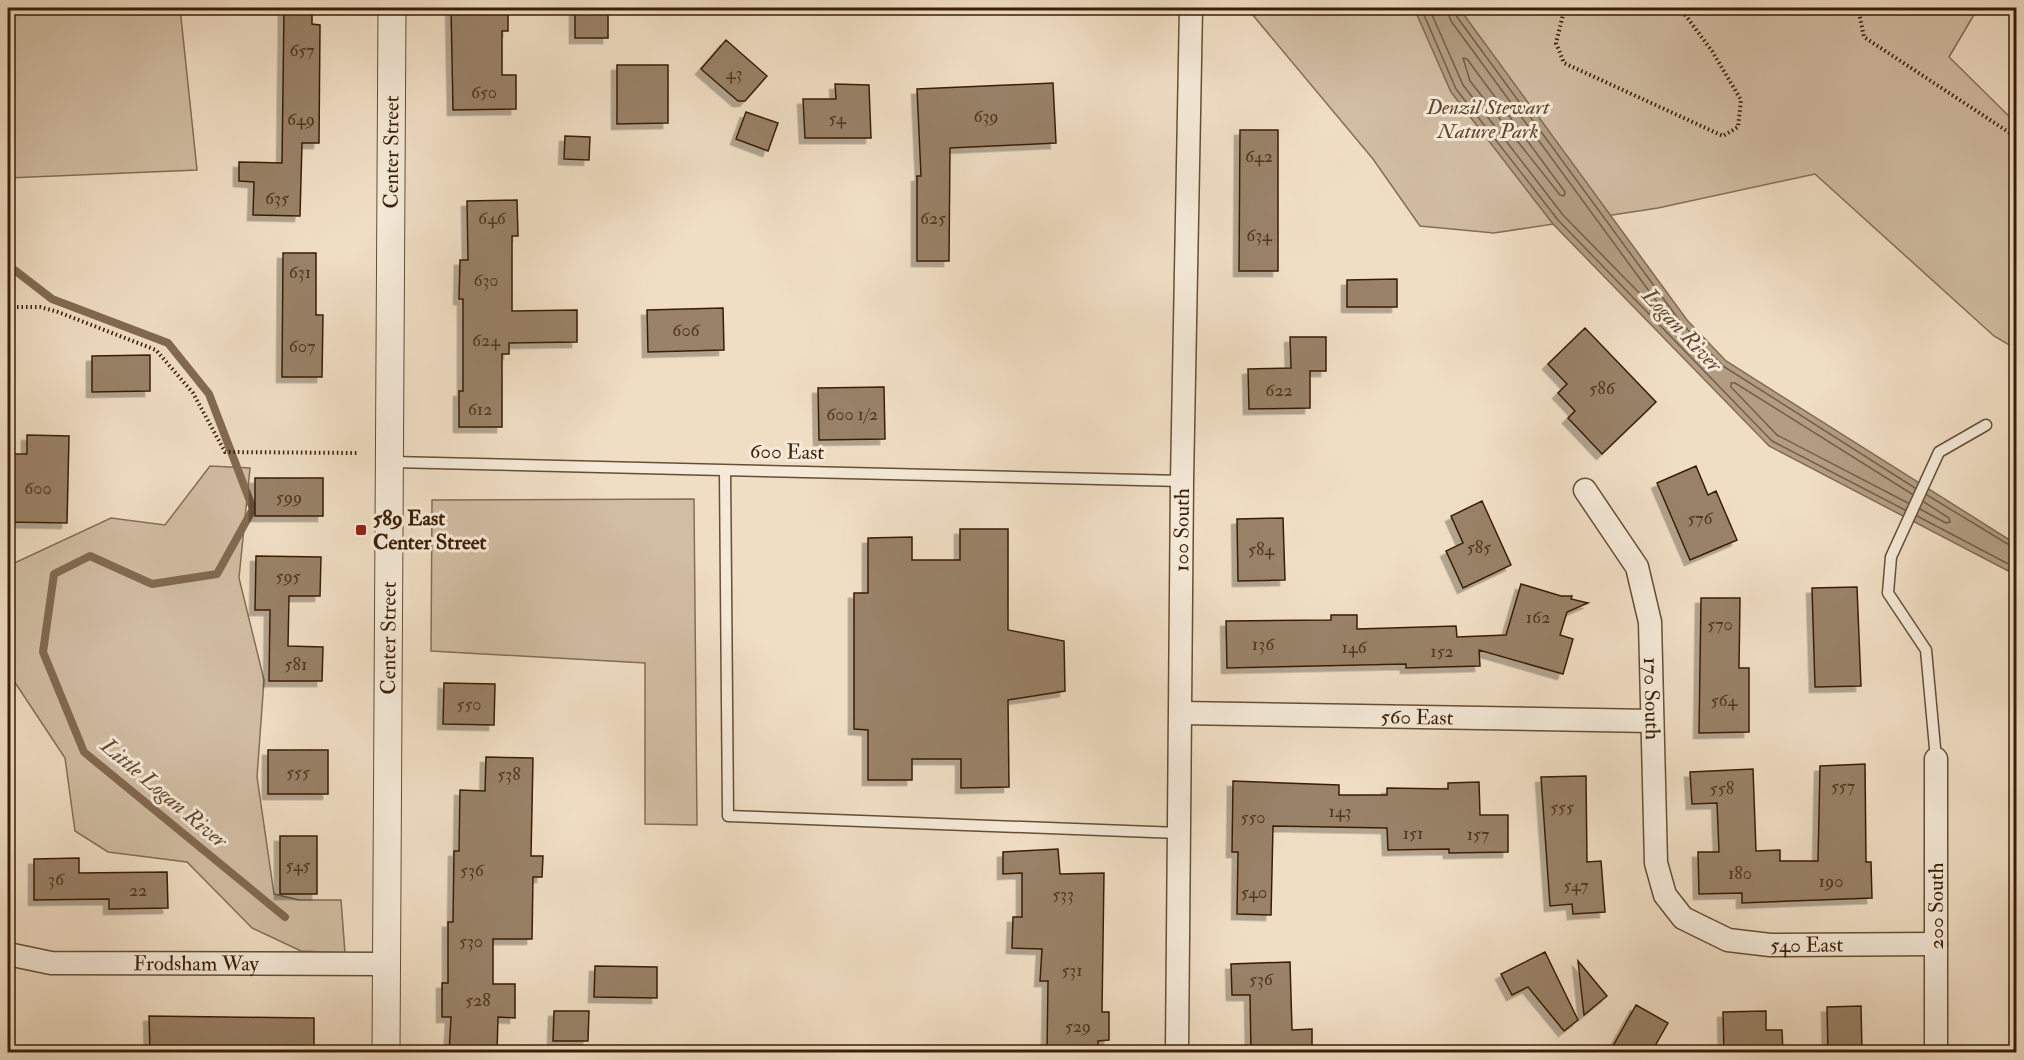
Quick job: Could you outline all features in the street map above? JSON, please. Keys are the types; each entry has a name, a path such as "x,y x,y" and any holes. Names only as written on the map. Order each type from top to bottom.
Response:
{"street":[{"name":"Center Street","path":"386,1053 392,462 392,8"},
{"name":"100 South","path":"1177,1053 1182,481 1191,8"},
{"name":"170 South","path":"1585,490 1637,567 1650,622 1656,863 1665,895 1683,918"},
{"name":"560 East","path":"1181,713 1651,721"},
{"name":"200 South","path":"1936,759 1936,1053"},
{"name":"540 East","path":"1683,918 1728,940 1738,942 1770,945 1936,944"},
{"name":"Frodsham Way","path":"8,954 51,963 386,964"}],"lane":[{"path":"1936,759 1926,650 1888,593 1892,557 1939,453 1986,425"},
{"name":"600 East","path":"392,462 1182,481"},
{"path":"725,471 728,816 1179,833"}],"path":[{"path":"1561,8 1563,15 1556,44 1564,63 1723,136 1738,127 1741,100 1712,51 1680,8"},
{"path":"1858,8 1864,37 2016,137"},
{"path":"8,307 40,308 58,312 156,350 193,393 225,452 357,453"}],"green space":[{"path":"8,8 180,8 197,170 8,178"},
{"name":"Denzil Stewart Nature Park","path":"1247,8 1978,8 1949,57 2016,123 2016,349 1994,336 1815,174 1658,208 1494,233 1420,226 1373,159"},
{"path":"210,466 250,468 239,578 264,680 257,777 274,894 299,900 341,900 345,953 301,951 252,928 187,862 108,852 75,831 65,758 10,675 8,566 111,518 165,525"},
{"path":"694,499 697,825 645,824 645,663 431,651 432,500"}],"water":[{"name":"Logan River","path":"1414,8 1459,8 1687,320 1726,361 2016,544 2016,575 1769,446 1553,224 1451,92"}],"building":[{"path":"451,8 508,8 508,31 502,31 502,75 516,75 516,109 453,110"},
{"path":"575,8 608,8 608,38 575,38"},
{"path":"284,10 312,10 312,24 320,25 319,143 302,143 300,216 253,215 254,182 239,181 239,162 282,163"},
{"path":"726,40 767,76 745,101 738,101 701,69"},
{"path":"617,65 668,65 668,123 617,124"},
{"path":"1053,83 1056,143 950,148 949,261 917,261 917,176 921,176 917,89"},
{"path":"835,84 869,85 871,138 805,138 803,99 836,99"},
{"path":"746,112 778,123 768,151 736,139"},
{"path":"1240,130 1278,130 1278,271 1239,271"},
{"path":"565,136 590,137 589,160 564,159"},
{"path":"517,200 518,236 512,236 512,311 577,310 577,342 509,343 509,354 502,354 502,427 459,427 459,391 463,391 463,299 459,299 460,260 468,260 467,201"},
{"path":"283,253 316,253 316,315 323,315 322,377 282,377"},
{"path":"1397,279 1397,307 1347,307 1347,280"},
{"path":"723,308 724,350 648,352 647,310"},
{"path":"1585,328 1656,402 1602,454 1568,418 1575,411 1558,393 1567,384 1548,364"},
{"path":"1290,337 1326,337 1326,371 1310,371 1310,408 1249,409 1248,369 1291,368"},
{"path":"150,355 150,391 92,392 92,356"},
{"path":"884,387 885,439 819,440 818,388"},
{"path":"27,435 69,436 67,523 8,522 8,454 27,454"},
{"path":"1696,466 1708,495 1716,491 1737,540 1690,560 1657,483"},
{"path":"255,478 323,478 323,516 255,516"},
{"path":"1482,501 1511,565 1463,588 1446,551 1463,543 1451,516"},
{"path":"1283,518 1285,580 1238,581 1237,519"},
{"path":"960,529 1008,529 1008,630 1064,641 1065,691 1008,700 1009,787 961,788 961,759 912,759 912,780 868,780 868,730 854,729 854,593 868,593 868,538 912,537 912,560 960,560"},
{"path":"256,556 321,557 320,596 289,596 288,646 323,647 322,681 269,681 270,610 255,610"},
{"path":"1521,584 1561,596 1572,596 1571,599 1588,603 1567,612 1560,635 1573,639 1563,674 1479,650 1480,666 1406,668 1406,664 1227,668 1226,621 1331,620 1331,615 1357,615 1357,629 1456,626 1457,637 1506,635"},
{"path":"1857,587 1861,686 1815,687 1812,588"},
{"path":"1701,598 1740,598 1739,668 1749,668 1749,732 1699,733"},
{"path":"444,683 495,684 494,725 443,724"},
{"path":"268,750 328,750 328,794 268,794"},
{"path":"486,757 533,758 531,856 543,856 542,877 533,877 532,939 493,939 493,984 515,984 515,1018 498,1017 497,1053 449,1053 451,1017 442,1017 442,983 448,983 448,922 453,922 454,851 459,851 460,790 485,791"},
{"path":"1865,764 1866,862 1871,862 1872,898 1742,903 1742,893 1699,894 1698,852 1719,852 1717,803 1692,804 1690,772 1753,769 1756,851 1780,850 1780,861 1818,861 1820,766"},
{"path":"1586,776 1587,862 1601,861 1605,912 1573,914 1572,904 1550,906 1541,777"},
{"path":"1233,781 1339,785 1339,795 1387,795 1387,788 1448,789 1448,783 1479,782 1480,815 1508,815 1508,852 1449,853 1449,849 1388,850 1387,828 1273,826 1271,915 1237,914 1238,852 1232,852"},
{"path":"280,836 317,836 317,894 280,894"},
{"path":"1058,849 1060,874 1104,873 1102,1012 1109,1012 1109,1040 1098,1041 1098,1053 1047,1053 1048,981 1040,981 1042,949 1012,948 1013,917 1022,917 1022,873 1003,874 1003,852"},
{"path":"79,858 79,873 167,872 168,908 109,909 109,899 34,900 34,859"},
{"path":"1545,952 1578,1020 1564,1031 1528,987 1512,995 1501,974"},
{"path":"1578,961 1607,996 1584,1015"},
{"path":"1290,962 1292,1030 1312,1029 1312,1053 1251,1053 1250,995 1232,995 1231,964"},
{"path":"595,966 657,967 657,998 594,997"},
{"path":"1636,1005 1668,1023 1651,1053 1609,1053"},
{"path":"1861,1006 1862,1053 1828,1053 1827,1007"},
{"path":"554,1011 589,1011 588,1041 553,1041"},
{"path":"1766,1011 1766,1030 1782,1030 1783,1053 1724,1053 1723,1012"},
{"path":"149,1016 314,1018 314,1053 150,1053"}],"waterway":[{"name":"Little Logan River","path":"8,265 52,299 168,343 209,394 253,509 217,574 152,584 90,556 54,574 43,652 84,752 285,917"}],"place":[{"name":"589 East Center Street","path":"361,530"}]}
